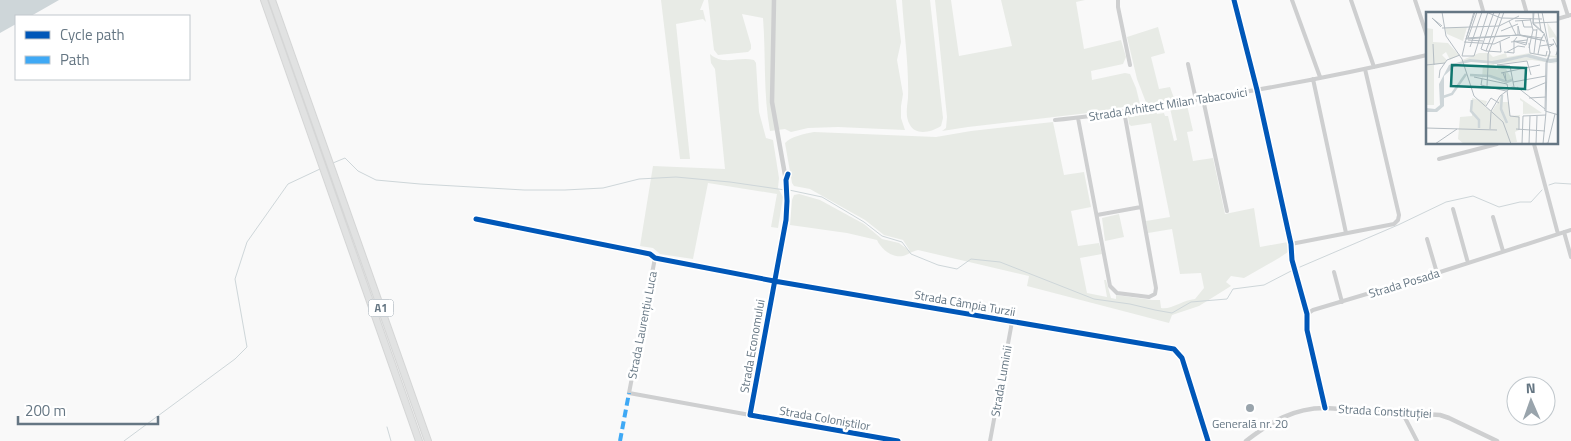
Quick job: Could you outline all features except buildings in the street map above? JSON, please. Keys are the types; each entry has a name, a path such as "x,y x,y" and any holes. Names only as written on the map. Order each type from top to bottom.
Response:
{"highway":[{"name":"A1","path":"264,0 419,441"},
{"name":"A1","path":"272,0 428,441"}],"street":[{"name":"Strada Economului","path":"750,415 786,220 788,194 772,102 773,0"},
{"path":"1118,0 1130,65"},
{"path":"1234,0 1257,90 1291,244 1292,260 1307,314 1307,330 1325,408"},
{"path":"1292,0 1320,77"},
{"path":"1351,0 1374,67"},
{"path":"1415,0 1426,33"},
{"path":"1563,0 1570,16"},
{"name":"Strada Arhitect Milan Tabacovici","path":"1055,120 1257,90 1426,55"},
{"path":"1188,64 1196,100"},
{"path":"1291,244 1394,224 1398,220 1399,216 1365,69"},
{"path":"1313,79 1346,233"},
{"path":"1203,99 1226,211"},
{"path":"1078,118 1111,288 1116,292 1149,297 1155,294 1156,288 1124,111"},
{"path":"1439,159 1493,145"},
{"path":"1534,145 1558,234"},
{"path":"1097,215 1141,207"},
{"path":"1453,209 1468,263"},
{"path":"1493,216 1504,251"},
{"name":"Strada Câmpia Turzii","path":"476,219 650,254 655,258 774,282 1174,350 1182,358 1208,441"},
{"name":"Strada Posada","path":"1307,314 1313,310 1571,230"},
{"path":"1564,232 1571,258"},
{"path":"1427,239 1437,273"},
{"name":"Strada Laurențiu Luca","path":"629,393 655,258"},
{"path":"1334,272 1342,302"},
{"name":"Strada Luminii","path":"990,441 1012,322"},
{"name":"Strada Coloniștilor","path":"629,393 898,441"},
{"name":"Strada Constituției","path":"1246,441 1267,425 1288,414 1307,409 1325,408 1440,415 1497,441"},
{"path":"1402,412 1417,441"}],"shaded area":[{"path":"0,0 59,0 33,15 15,15 15,25 0,33"},
{"path":"661,0 704,0 700,10 703,10 706,22 703,19 676,24 690,159 680,159"},
{"path":"708,0 896,0 901,42 897,60 903,94 901,118 905,130 838,127 808,128 791,132 785,129 770,131 763,18 742,14 751,45 751,49 748,52 718,55 714,50"},
{"path":"902,0 930,0 943,118 941,126 924,132 916,131 907,119 908,73"},
{"path":"935,0 951,0 959,56 1012,46 1001,0 1085,0 1076,2 1084,49 1121,40 1126,57 1123,64 1091,71 1092,80 1125,73 1130,74 1140,104 1088,113 942,131 946,128 947,117"},
{"path":"1158,27 1165,53 1151,57 1159,89 1170,87 1175,101 1147,105 1137,79 1127,37"},
{"path":"710,54 720,59 748,59 754,60 756,63 759,112 766,138 773,140 779,178 778,188 783,197 778,228 771,227 777,194 708,183 693,259 660,254 653,248 640,246 653,166 725,169 715,69 711,63"},
{"path":"1187,105 1193,131 1187,132 1193,161 1213,158 1225,214 1254,208 1260,247 1288,242 1288,252 1244,278 1231,276 1226,282 1231,286 1199,306 1172,315 1169,323 1027,286 1029,276 918,250 903,256 895,256 884,250 877,240 847,233 790,225 792,200 794,195 799,194 820,200 864,224 882,239 899,243 910,251 903,240 884,235 865,220 810,189 794,186 785,143 795,137 814,132 936,137 971,131 1053,122 1064,175 1084,172 1091,207 1071,211 1078,246 1099,243 1102,254 1080,258 1087,293 1107,297 1104,280 1106,280 1111,298 1116,299 1116,295 1160,300 1161,308 1169,308 1195,299 1204,288 1201,273 1180,274 1172,229 1148,233 1146,221 1170,217 1151,123 1131,126 1128,116 1134,112 1156,109 1157,114 1164,113 1165,116 1168,116 1174,141 1177,140 1170,108"},
{"path":"1119,214 1124,237 1105,241 1102,218"}],"waterway":[{"path":"333,163 345,158 358,171 376,180 420,184 524,190 565,190 603,188 639,179 676,177 785,190"},
{"path":"124,441 235,359 247,347 235,279 247,242 288,184 320,169"},
{"path":"1549,185 1555,183 1571,184"},
{"path":"789,190 822,197 864,222 882,236 902,242 911,254 938,265 957,269 971,259 1000,262 1094,299 1172,313 1191,302 1227,299 1233,289 1264,285 1293,270"},
{"path":"1300,267 1446,202 1473,196 1499,207 1520,202 1531,202 1542,190"},
{"path":"387,427 391,441"}],"marked path":[{"path":"620,441 629,393"}],"cycle path":[{"path":"1234,0 1257,90 1291,244 1292,260 1307,314 1307,330 1325,408"},
{"path":"788,174 786,180 786,220 750,415 898,441"},
{"path":"476,219 650,254 655,258 774,281 1174,349 1182,358 1208,441"}],"place":[{"name":"Generală nr. 20","path":"1250,408"}]}
